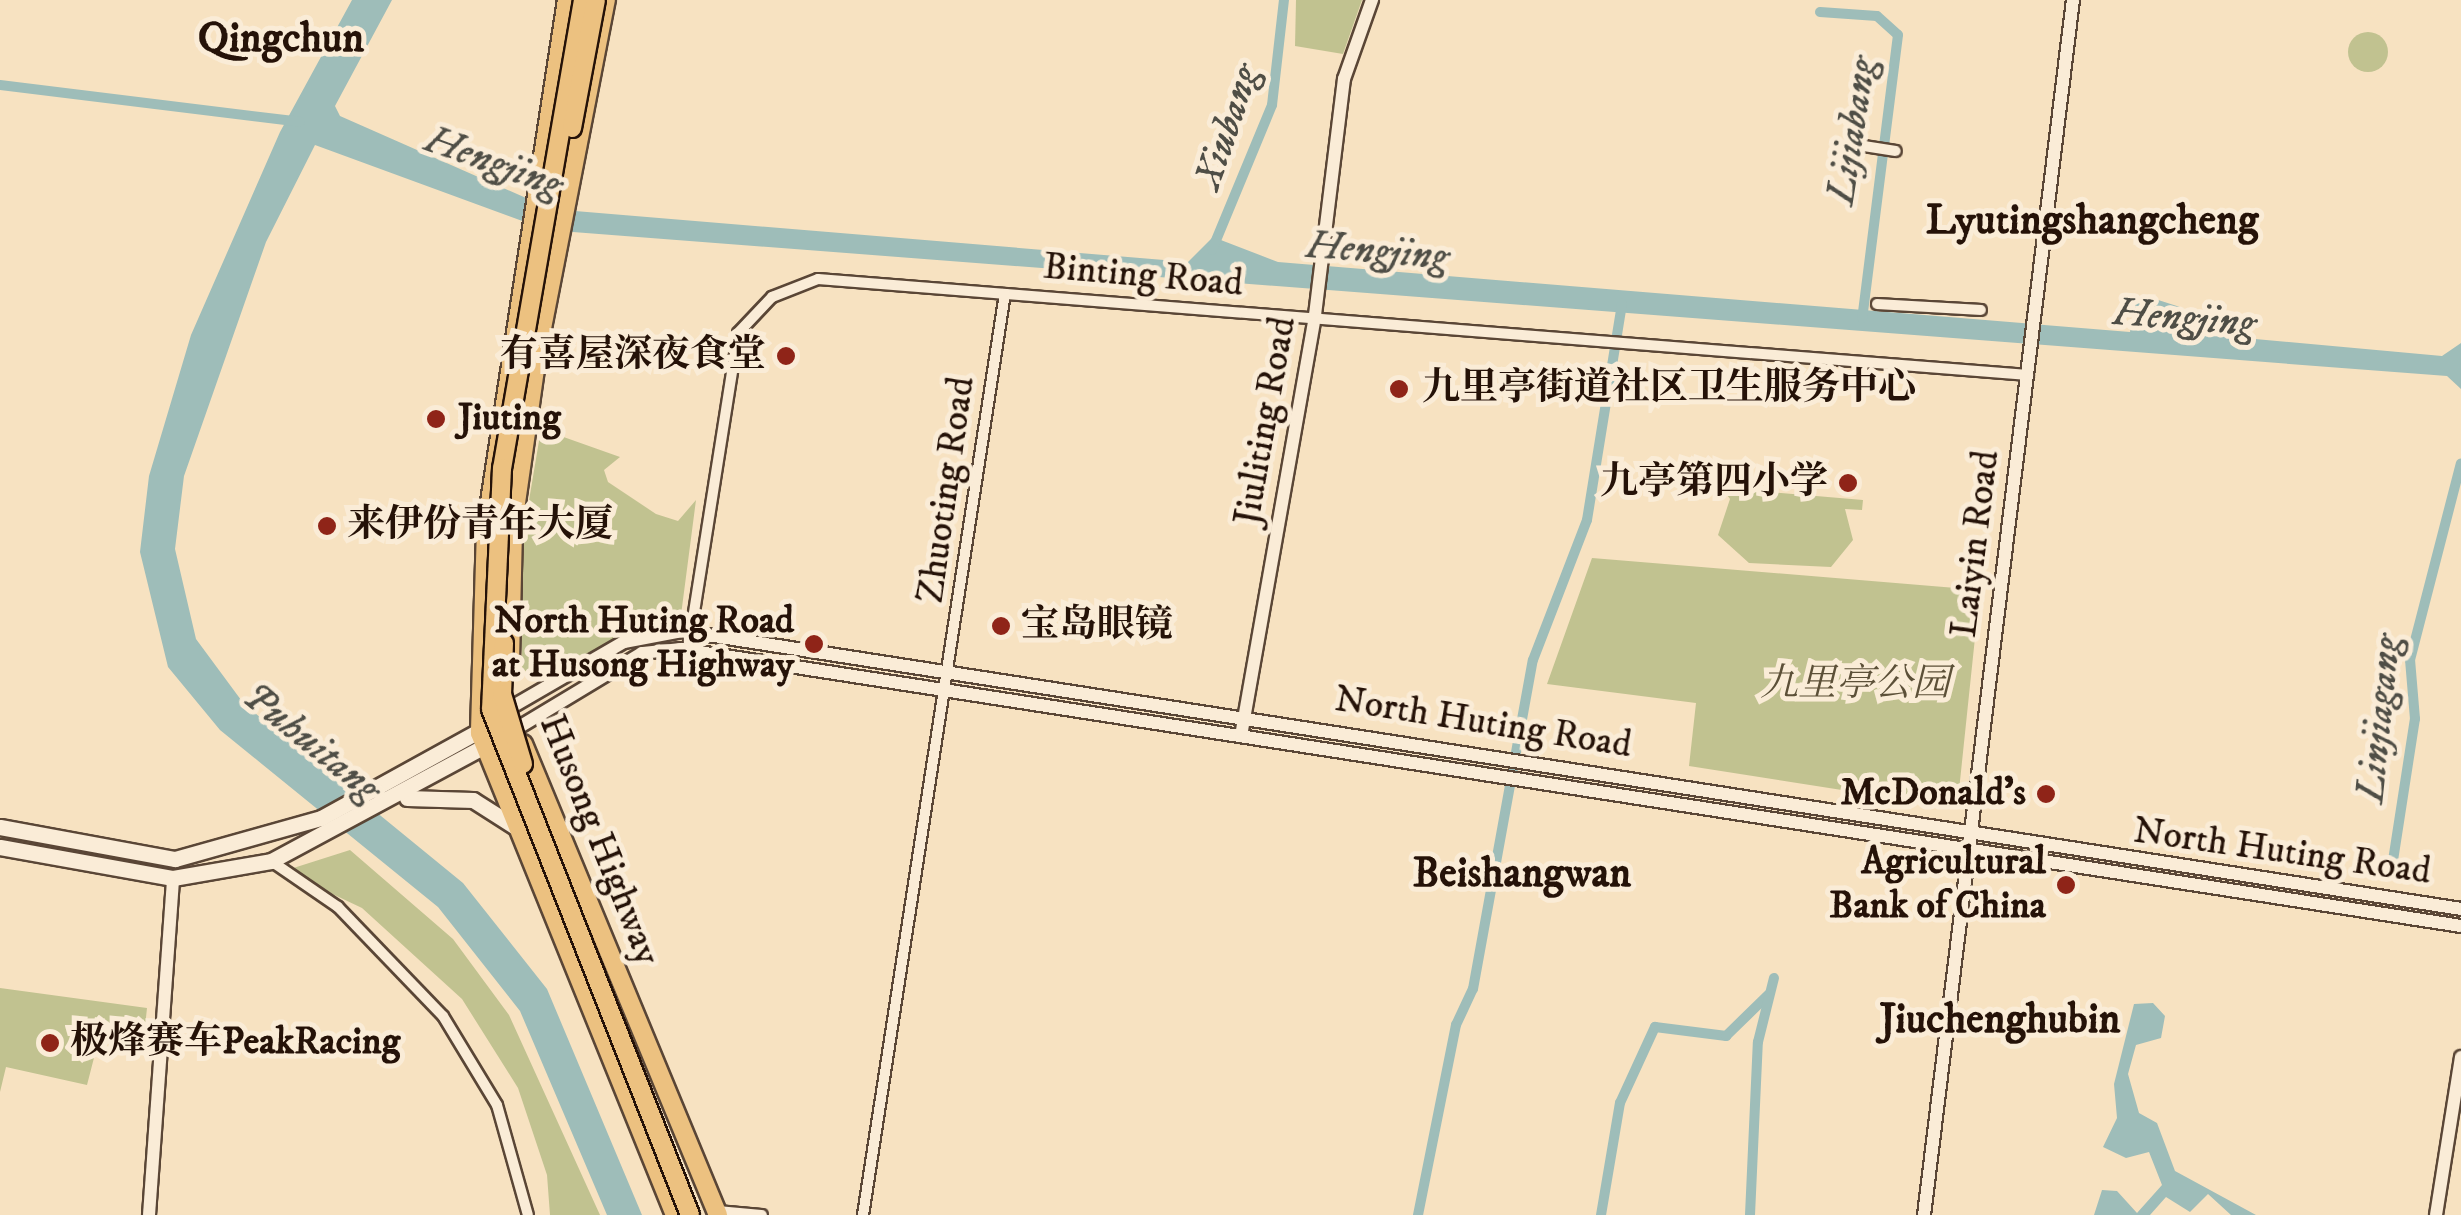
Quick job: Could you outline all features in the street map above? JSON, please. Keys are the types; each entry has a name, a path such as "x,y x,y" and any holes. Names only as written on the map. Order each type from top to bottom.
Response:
{"main road":[{"name":"Husong Highway","path":"568,0 486,528 482,740 675,1215"},
{"path":"583,0 502,468 491,709 690,1215"},
{"path":"596,0 512,474 502,694 711,1214"},
{"name":"Husong Highway","path":"606,0 558,238 512,524 510,708 711,1214"},
{"path":"482,740 510,708"},
{"path":"0,848 174,878 271,861 327,824 482,740 516,728"},
{"path":"378,799 428,792 474,800 517,828"},
{"path":"0,826 175,858 327,824"}],"street":[{"name":"Jiuliting Road","path":"1242,736 1314,320 1344,79 1372,0"},
{"name":"Laiyin Road","path":"1924,1215 2073,0"},
{"path":"1864,146 1896,152"},
{"name":"Binting Road","path":"688,650 724,378 738,333 772,297 818,280 2028,375"},
{"name":"Zhuoting Road","path":"863,1215 950,674 1005,294"},
{"path":"1877,304 1982,310"},
{"name":"North Huting Road","path":"510,708 624,642 693,633 1497,754 1969,836 2461,909"},
{"name":"North Huting Road","path":"516,728 642,653 688,650 1524,784 2461,926"},
{"path":"271,861 338,907 443,1016 496,1105 528,1215"},
{"path":"149,1215 174,878"},
{"path":"2436,1215 2461,1057"},
{"path":"711,1214 762,1215"}],"green space":[{"path":"1296,0 1362,0 1343,54 1295,46"},
{"path":"2368,32 2382,38 2388,52 2382,66 2368,72 2354,66 2348,52 2354,38"},
{"path":"541,429 620,457 604,470 608,482 656,514 678,521 696,500 681,615 534,679 522,668 520,554"},
{"path":"1722,488 1863,500 1862,510 1845,509 1853,540 1831,567 1749,563 1718,535 1730,499"},
{"name":"九里亭公园","path":"1592,558 1980,590 1958,800 1944,806 1689,766 1696,703 1547,684"},
{"path":"350,850 453,939 509,1015 600,1215 550,1215 547,1175 518,1088 462,999 362,908 284,871"},
{"name":"极烽赛车PeakRacing","path":"0,988 147,1008 142,1055 119,1054 112,1032 96,1050 87,1085 6,1067 0,1092"}],"water":[{"name":"Hengjing","path":"352,0 392,0 335,106 340,116 551,209 1188,262 1213,237 1278,262 2130,332 2136,301 2149,297 2183,308 2200,334 2442,356 2461,343 2461,389 2447,376 547,230 315,145 266,242 184,476 175,549 196,639 244,704 463,883 547,989 642,1215 607,1215 520,1011 438,907 220,730 168,667 140,552 149,476 191,335 280,132"},
{"path":"2153,1003 2165,1016 2161,1038 2136,1045 2128,1074 2139,1113 2157,1123 2175,1171 2256,1215 2231,1215 2208,1194 2190,1212 2166,1197 2150,1215 2094,1215 2102,1190 2117,1191 2137,1213 2162,1185 2149,1152 2126,1158 2103,1147 2117,1118 2114,1084 2134,1004"}],"waterway":[{"name":"Xiubang","path":"1212,250 1272,105 1284,0"},
{"name":"Lijiabang","path":"1820,12 1877,16 1898,35 1862,318"},
{"path":"0,85 300,122"},
{"path":"1418,1215 1456,1025 1473,989 1533,660 1587,520 1622,304"},
{"name":"Linjiagang","path":"2392,867 2415,719 2410,660 2461,463"},
{"path":"1750,1215 1758,1042 1774,978"},
{"path":"1601,1215 1620,1103 1655,1027 1726,1036 1768,995"}],"place":[{"name":"有喜屋深夜食堂","path":"786,356"},
{"name":"九里亭街道社区卫生服务中心","path":"1399,389"},
{"name":"Jiuting","path":"436,419"},
{"name":"九亭第四小学","path":"1848,483"},
{"name":"来伊份青年大厦","path":"327,526"},
{"name":"宝岛眼镜","path":"1001,626"},
{"name":"North Huting Road at Husong Highway","path":"814,644"},
{"name":"McDonald's","path":"2046,794"},
{"name":"Agricultural Bank of China","path":"2066,885"},
{"name":"极烽赛车PeakRacing","path":"50,1043"}],"district":[{"name":"Qingchun","path":"281,39"},
{"name":"Lyutingshangcheng","path":"2092,221"},
{"name":"Beishangwan","path":"1522,874"},
{"name":"Jiuchenghubin","path":"2000,1020"}],"water label":[{"name":"Puhuitang","path":"311,743"}]}
